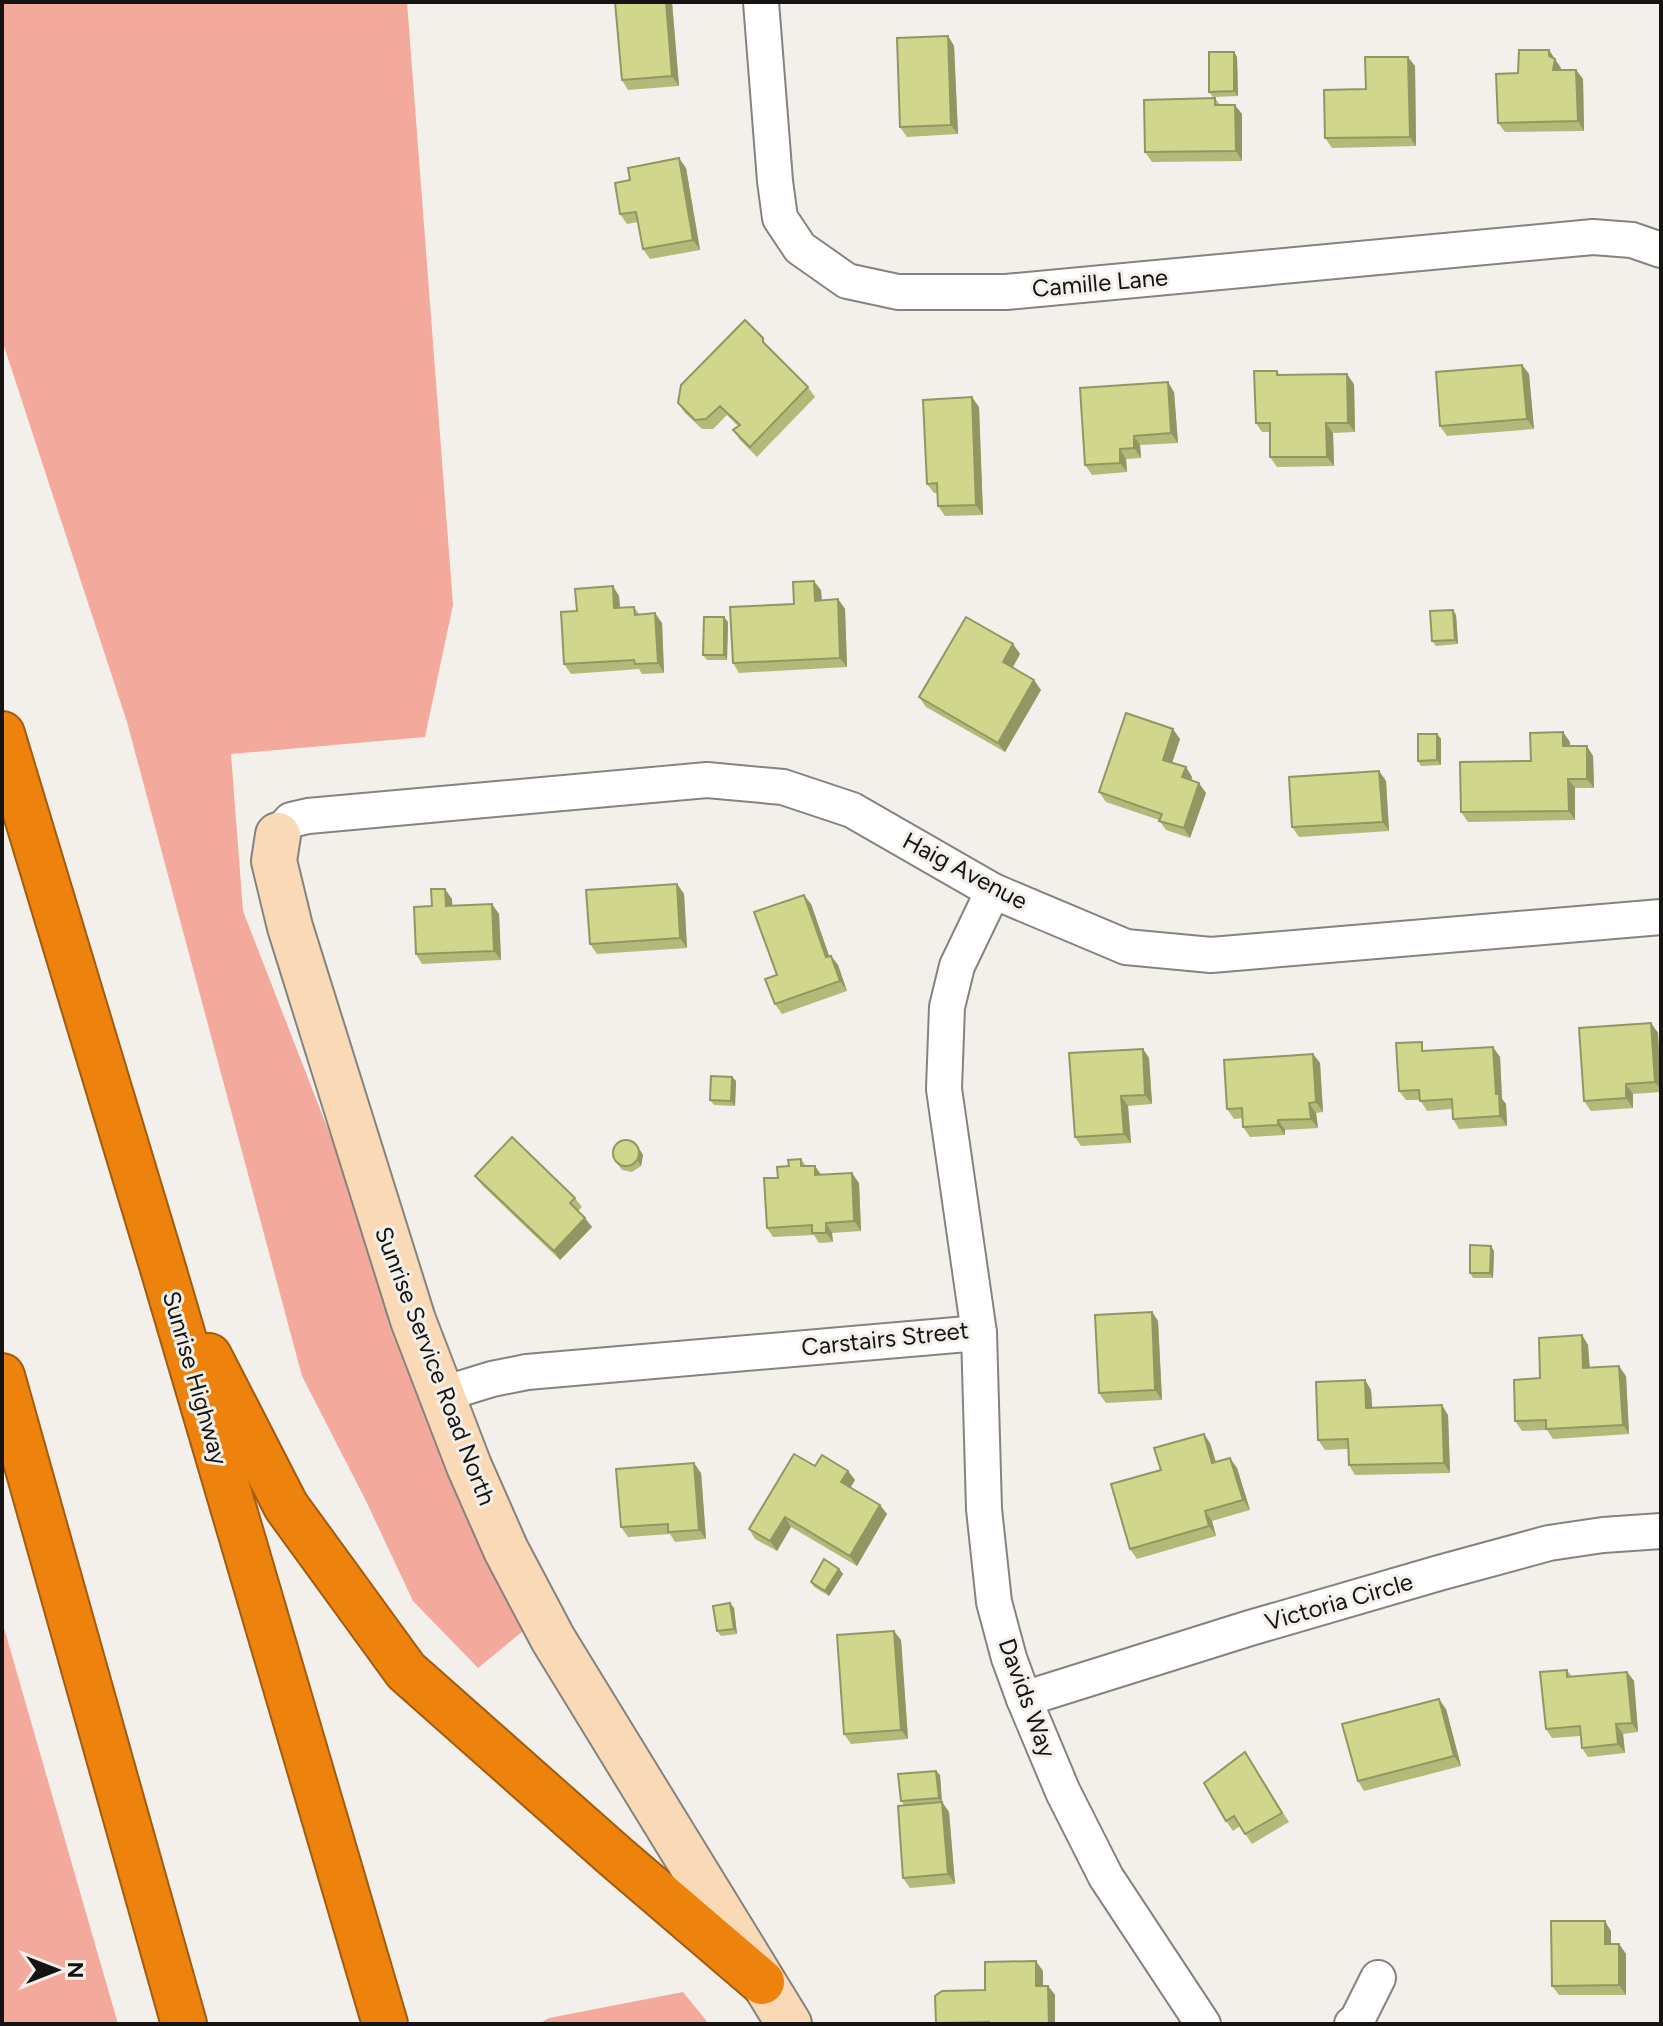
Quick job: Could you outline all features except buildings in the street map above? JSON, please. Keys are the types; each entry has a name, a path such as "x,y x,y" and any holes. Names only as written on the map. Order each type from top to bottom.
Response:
{"highway":[{"name":"Sunrise Highway","path":"2,734 385,2024"},
{"path":"162,1265 286,1506 406,1671 762,1982"},
{"path":"2,1376 184,2024"}],"street":[{"name":"Camille Lane","path":"761,2 780,218 800,248 847,281 898,292 1006,292 1593,237 1632,240 1661,250"},
{"name":"Haig Avenue","path":"278,835 291,820 308,816 707,780 783,787 852,810 993,891 1126,947 1211,955 1661,917"},
{"name":"Sunrise Service Road North","path":"278,835 274,861 290,927 413,1320 469,1466 506,1550 553,1639 789,2024"},
{"name":"Carstairs Street","path":"440,1395 527,1372 979,1333 944,1089 947,1007 957,966 993,891"},
{"name":"Davids Way","path":"979,1333 984,1509 994,1602 1009,1658 1063,1792 1106,1877 1203,2024"},
{"name":"Victoria Circle","path":"1024,1699 1265,1624 1549,1543 1661,1531"},
{"path":"1352,2024 1356,2022 1378,1978"}],"shaded area":[{"path":"2,2 407,2 453,605 425,737 231,754 243,911 523,1631 478,1668 413,1601 302,1376 127,722 2,340"},
{"path":"2,1621 118,2024 2,2024"},
{"path":"683,1992 709,2024 539,2024 549,2018"}]}
